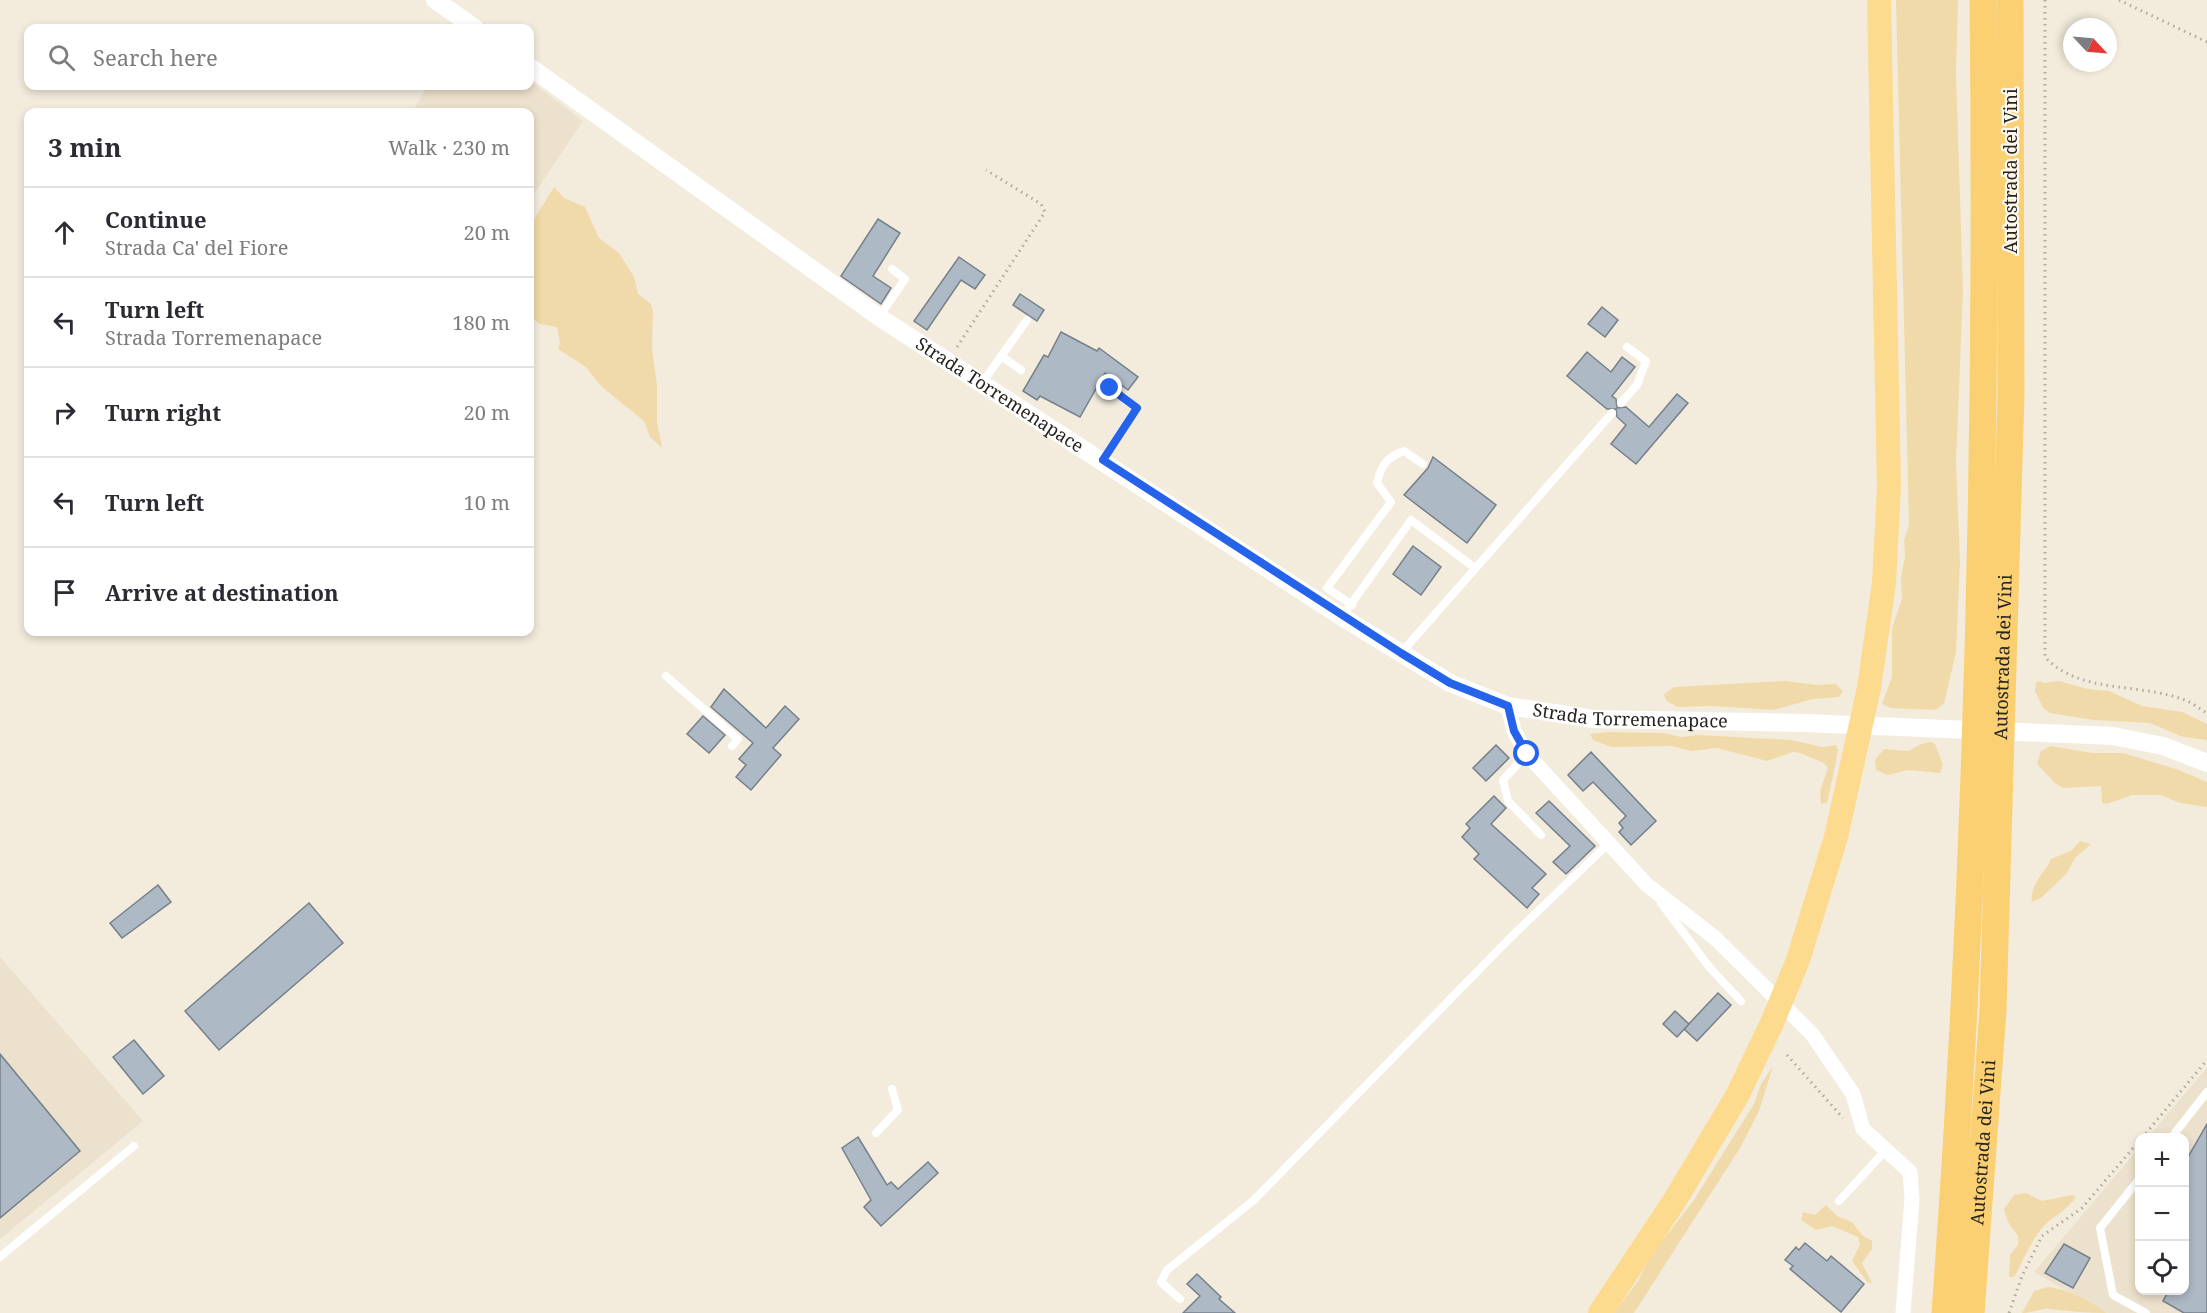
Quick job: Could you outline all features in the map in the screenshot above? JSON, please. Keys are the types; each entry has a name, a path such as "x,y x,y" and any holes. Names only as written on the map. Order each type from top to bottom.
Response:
{"highway":[{"path":"1600,1313 1675,1200 1737,1096 1798,960 1836,837 1869,688 1884,583 1889,487 1879,0"},
{"name":"Autostrada dei Vini","path":"1945,1313 1958,1133 1975,771 1986,259 1983,0"},
{"name":"Autostrada dei Vini","path":"1971,1313 1994,976 2011,394 2010,0"}],"street":[{"path":"435,0 469,24"},
{"name":"Strada Torremenapace","path":"534,70 879,317 1103,460 1347,611 1401,653 1450,683 1508,706 1593,719 1806,723 2113,736 2163,746 2207,763"},
{"path":"1508,706 1514,731 1527,754 1647,885 1715,938 1812,1034 1853,1094 1863,1129 1910,1172 1912,1199 1903,1313"}],"lane":[{"path":"879,317 905,279 892,269"},
{"path":"982,383 1027,320"},
{"path":"1621,403 1637,385 1646,361 1627,347"},
{"path":"1001,356 1021,370"},
{"path":"1103,460 1137,408 1110,388"},
{"path":"1401,653 1612,413"},
{"path":"1423,464 1404,451 1389,457 1379,471 1377,483 1391,502 1327,588 1347,611 1412,520 1475,568"},
{"path":"666,676 738,739 732,746"},
{"path":"1527,754 1503,780 1508,801 1541,835"},
{"path":"1180,1299 1161,1282 1167,1270 1254,1200 1510,938 1609,843"},
{"path":"1647,885 1710,968 1741,1002"},
{"path":"876,1133 898,1110 892,1089"},
{"path":"2174,1133 2207,1092"},
{"path":"0,1257 134,1146"},
{"path":"1839,1201 1885,1151"},
{"path":"2135,1183 2100,1228 2113,1295 2145,1313"}],"path":[{"path":"2045,0 2045,657 2056,669 2079,679 2186,701 2207,713"},
{"path":"2119,0 2207,42"},
{"path":"948,361 1045,212 1041,204 986,170"},
{"path":"1787,1055 1843,1117 1863,1129"},
{"path":"2146,1133 2207,1060"},
{"path":"2009,1313 2022,1276 2043,1236 2082,1208 2135,1146"}],"shaded area":[{"path":"1896,0 1958,0 1956,72 1963,291 1956,462 1960,563 1956,652 1944,704 1935,710 1891,708 1882,704 1892,677 1892,628 1902,599 1904,541 1909,525"},
{"path":"534,84 583,121 534,194 534,108 414,108 426,90 534,90"},
{"path":"554,187 564,198 585,207 599,238 619,253 634,277 638,294 651,304 653,312 652,348 657,386 657,423 662,448 650,437 644,421 602,387 586,367 558,349 560,342 557,327 540,324 534,320 534,220"},
{"path":"1786,681 1817,685 1836,684 1843,691 1839,697 1813,699 1774,710 1713,706 1677,707 1666,700 1664,694 1674,687"},
{"path":"2059,681 2088,689 2109,691 2142,706 2182,712 2207,724 2207,740 2183,737 2150,723 2094,720 2050,713 2043,708 2035,691 2036,682 2044,683"},
{"path":"1663,733 1681,737 1699,735 1791,740 1823,747 1836,745 1838,751 1827,802 1821,804 1820,791 1828,768 1824,763 1800,753 1793,752 1767,761 1717,748 1691,751 1671,746 1611,747 1593,740 1590,734"},
{"path":"1931,742 1935,744 1943,765 1940,773 1908,770 1888,775 1876,770 1875,760 1884,749 1908,751"},
{"path":"2051,746 2092,753 2123,753 2176,769 2207,782 2207,807 2180,803 2161,795 2132,795 2107,804 2102,803 2101,786 2063,788 2037,764 2041,751"},
{"path":"2080,841 2091,844 2075,858 2067,873 2041,898 2032,902 2035,885 2051,859 2071,851"},
{"path":"0,957 143,1121 0,1239"},
{"path":"1773,1066 1759,1111 1740,1148 1634,1313 1614,1313 1638,1281 1652,1254 1694,1200 1754,1104 1761,1084"},
{"path":"2207,1068 2207,1313 2105,1313 2034,1272 2135,1153 2135,1295 2189,1295 2189,1133 2151,1133"},
{"path":"2026,1193 2042,1201 2072,1195 2076,1197 2069,1206 2041,1229 2014,1277 2009,1277 2010,1255 2018,1245 2018,1236 2008,1222 2004,1209 2014,1195"},
{"path":"1826,1205 1837,1216 1852,1222 1862,1235 1872,1241 1872,1249 1862,1263 1872,1283 1868,1283 1852,1261 1860,1244 1858,1237 1832,1226 1816,1230 1801,1220 1803,1212 1815,1215"},
{"path":"2048,1287 2078,1296 2106,1313 2046,1309 2022,1313 2034,1291"}],"building":[{"path":"878,219 900,233 873,276 891,288 881,304 841,276"},
{"path":"959,257 985,275 975,289 961,280 927,330 914,321"},
{"path":"1020,294 1044,310 1037,321 1013,305"},
{"path":"1602,307 1618,320 1605,337 1588,324"},
{"path":"1061,332 1097,351 1099,348 1138,377 1128,390 1105,373 1080,417 1040,396 1037,400 1023,391 1044,355 1048,357"},
{"path":"1587,352 1611,372 1622,357 1635,367 1612,396 1616,399 1617,408 1626,407 1649,427 1677,394 1688,403 1636,464 1611,444 1626,425 1617,417 1616,409 1607,409 1567,376"},
{"path":"1433,457 1496,505 1467,543 1404,495 1428,468"},
{"path":"1413,546 1441,567 1421,595 1393,574"},
{"path":"724,689 766,728 785,706 799,719 773,748 781,755 751,790 736,777 746,765 739,759 753,743 711,707"},
{"path":"703,716 725,735 709,753 687,734"},
{"path":"1496,745 1509,758 1486,781 1473,768"},
{"path":"1591,752 1656,821 1631,845 1619,832 1623,828 1619,823 1626,816 1593,782 1583,791 1568,775"},
{"path":"1494,796 1506,808 1491,824 1546,874 1532,888 1539,894 1527,908 1474,859 1479,854 1462,837 1470,828 1466,824"},
{"path":"1549,801 1595,846 1566,874 1553,862 1570,846 1536,813"},
{"path":"158,885 171,902 122,938 110,923"},
{"path":"309,903 343,943 219,1050 185,1011"},
{"path":"1718,993 1731,1005 1697,1041 1684,1029"},
{"path":"1675,1011 1689,1024 1677,1037 1663,1024"},
{"path":"134,1040 164,1076 143,1094 113,1057"},
{"path":"0,1054 80,1151 0,1218"},
{"path":"2207,1124 2207,1313 2184,1313 2163,1301 2166,1295 2189,1295 2189,1155"},
{"path":"858,1137 887,1185 891,1182 898,1189 928,1162 938,1173 881,1226 864,1207 871,1200 842,1148"},
{"path":"1805,1243 1827,1261 1831,1256 1864,1284 1841,1312 1790,1269 1793,1266 1785,1260 1796,1247 1799,1250"},
{"path":"2064,1244 2090,1258 2073,1288 2045,1273"},
{"path":"1197,1274 1235,1313 1183,1313 1200,1296 1187,1284"}],"route":[{"path":"1110,388 1137,408 1103,460 1342,617 1450,683 1508,706 1514,731 1527,754"}]}
